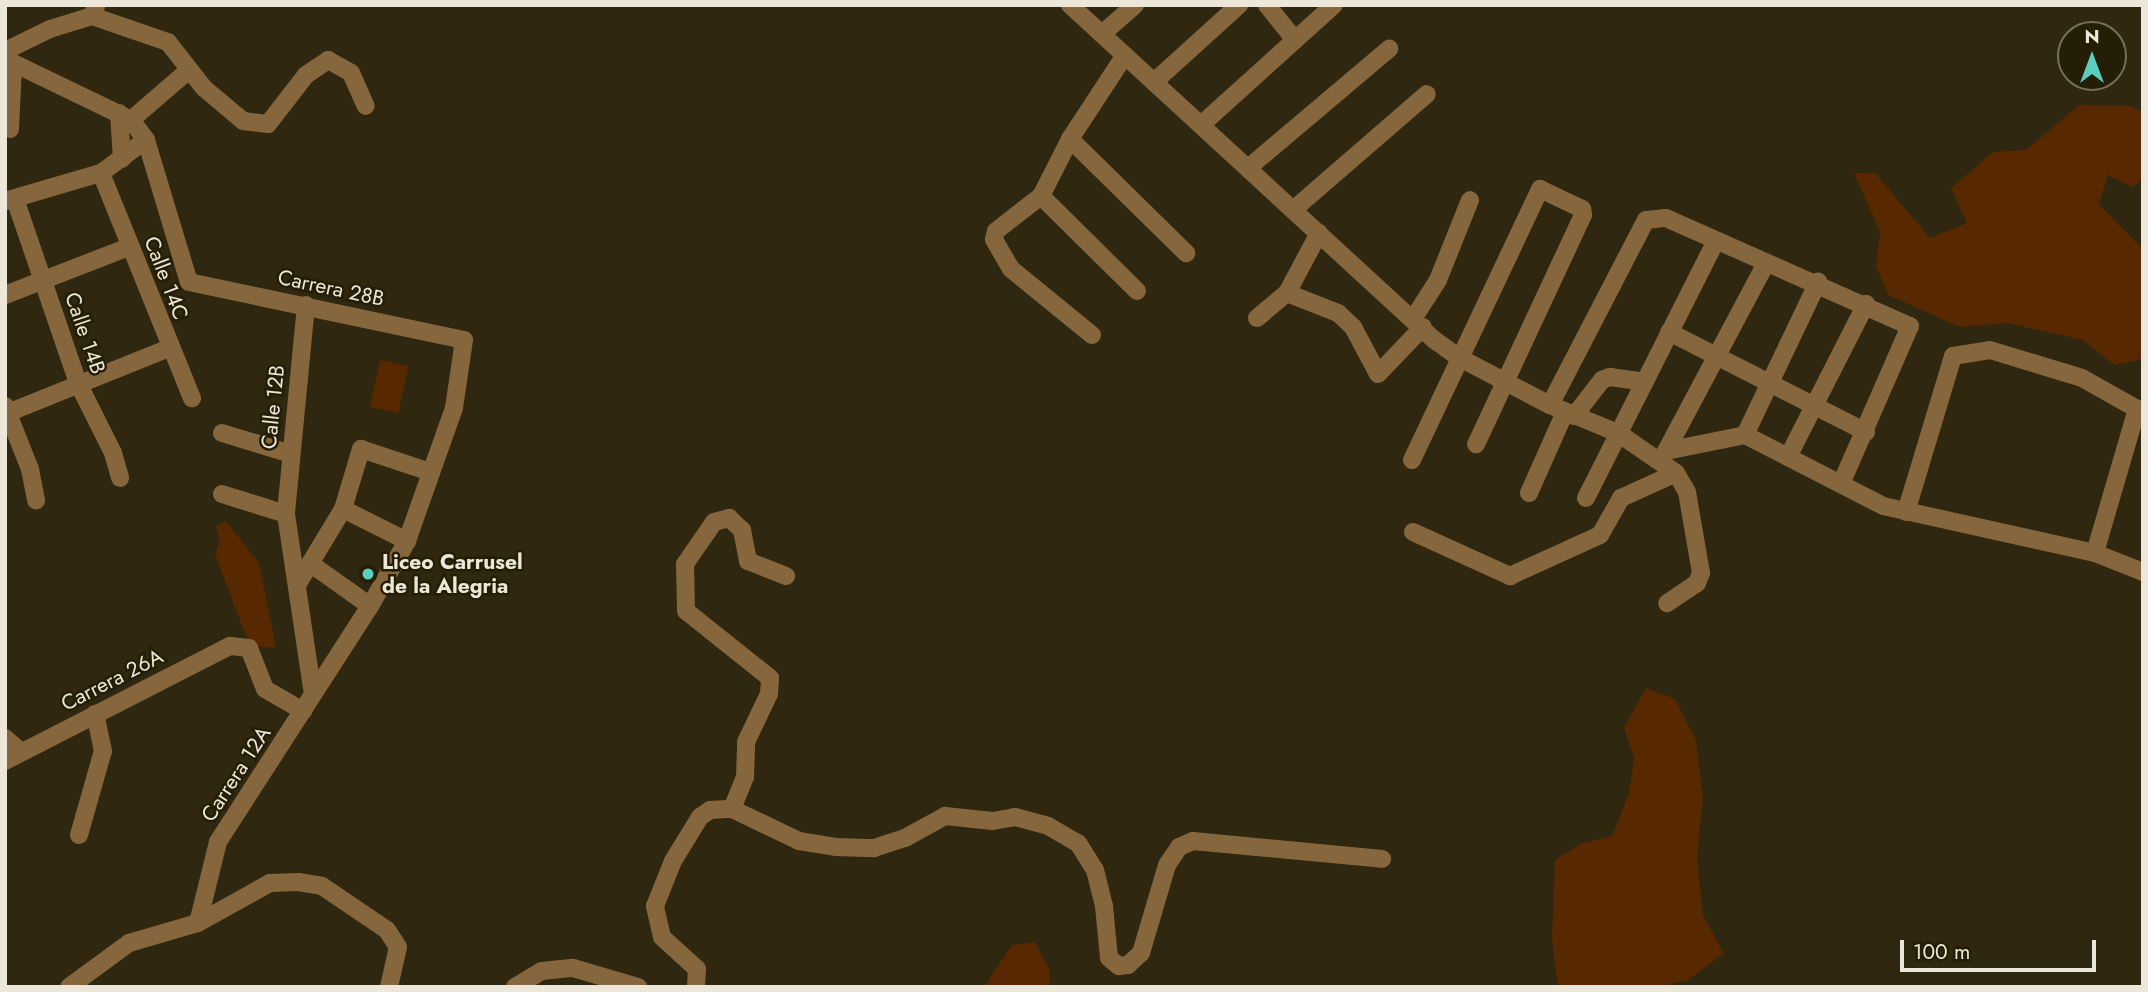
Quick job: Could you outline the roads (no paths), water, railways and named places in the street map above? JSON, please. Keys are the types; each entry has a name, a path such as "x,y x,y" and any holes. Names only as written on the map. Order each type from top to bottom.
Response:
{"street":[{"path":"1070,5 1458,357 1563,411 1618,433 1664,456 1687,492 1701,573 1697,583 1667,603"},
{"path":"1102,34 1135,5"},
{"path":"1154,82 1239,5"},
{"path":"1267,5 1295,40"},
{"path":"1201,125 1334,5"},
{"path":"8,58 50,29 94,11 168,42 189,70 243,121 268,124 306,75 328,60 351,73 366,106"},
{"path":"1248,168 1389,49"},
{"path":"1092,335 1012,269 995,247 996,231 1041,196 1070,139 1125,55"},
{"path":"8,58 125,116 146,140 101,173 10,200"},
{"path":"8,58 10,129"},
{"path":"125,116 189,70"},
{"path":"1293,210 1427,94"},
{"path":"122,159 125,116"},
{"path":"1070,139 1186,253"},
{"name":"Carrera 28B","path":"146,140 189,282 464,340"},
{"name":"Calle 14C","path":"101,173 169,348 192,398"},
{"path":"1412,460 1458,357 1540,188 1582,209 1583,215 1476,444"},
{"path":"1041,196 1137,291"},
{"name":"Calle 14B","path":"10,200 43,280 78,383 113,453 120,478"},
{"path":"1287,292 1338,313 1353,327 1378,374 1418,323 1470,200"},
{"path":"1528,493 1646,219 1666,218 1866,304 1911,331 1841,484"},
{"path":"1257,318 1287,292 1319,233"},
{"path":"1586,498 1716,240"},
{"path":"5,295 129,247"},
{"path":"1664,456 1766,263"},
{"path":"1745,435 1818,282"},
{"path":"1788,457 1866,304"},
{"name":"Calle 12B","path":"306,305 286,514 313,694"},
{"path":"1669,332 1866,432"},
{"name":"Carrera 12A","path":"198,923 218,842 370,606 407,541 454,408 464,340"},
{"path":"36,499 30,469 6,411 169,348"},
{"path":"1906,512 1953,356 1990,350 2082,379 2137,409 2095,553"},
{"path":"1563,411 1602,380 1610,377 1644,382"},
{"path":"222,433 291,454"},
{"path":"1664,456 1745,435 1841,484 1906,512 2095,553 2143,572"},
{"path":"297,585 343,509 361,449 430,472"},
{"path":"1413,532 1510,576 1600,536 1621,498 1676,473"},
{"path":"222,494 286,514"},
{"path":"343,509 407,541"},
{"path":"732,809 746,777 746,742 769,694 770,678 686,611 685,564 714,522 729,518 742,530 748,561 786,576"},
{"path":"310,564 370,606"},
{"name":"Carrera 26A","path":"13,756 230,646 242,645 249,648 265,689 303,711"},
{"path":"79,835 103,751 95,714"},
{"path":"5,738 13,756"},
{"path":"696,987 697,969 662,937 655,906 661,885 700,817 710,810 732,809 799,841 836,847 874,848 905,838 944,816 993,821 1015,817 1048,826 1078,843 1095,870 1104,906 1109,958 1119,966 1128,965 1141,953 1167,865 1180,847 1193,841 1382,859"},
{"path":"69,987 129,943 198,923 270,883 322,886 387,930 398,947 390,987"},
{"path":"515,987 542,971 573,968 638,987"}],"place":[{"name":"Liceo Carrusel de la Alegria","path":"368,574"}]}
